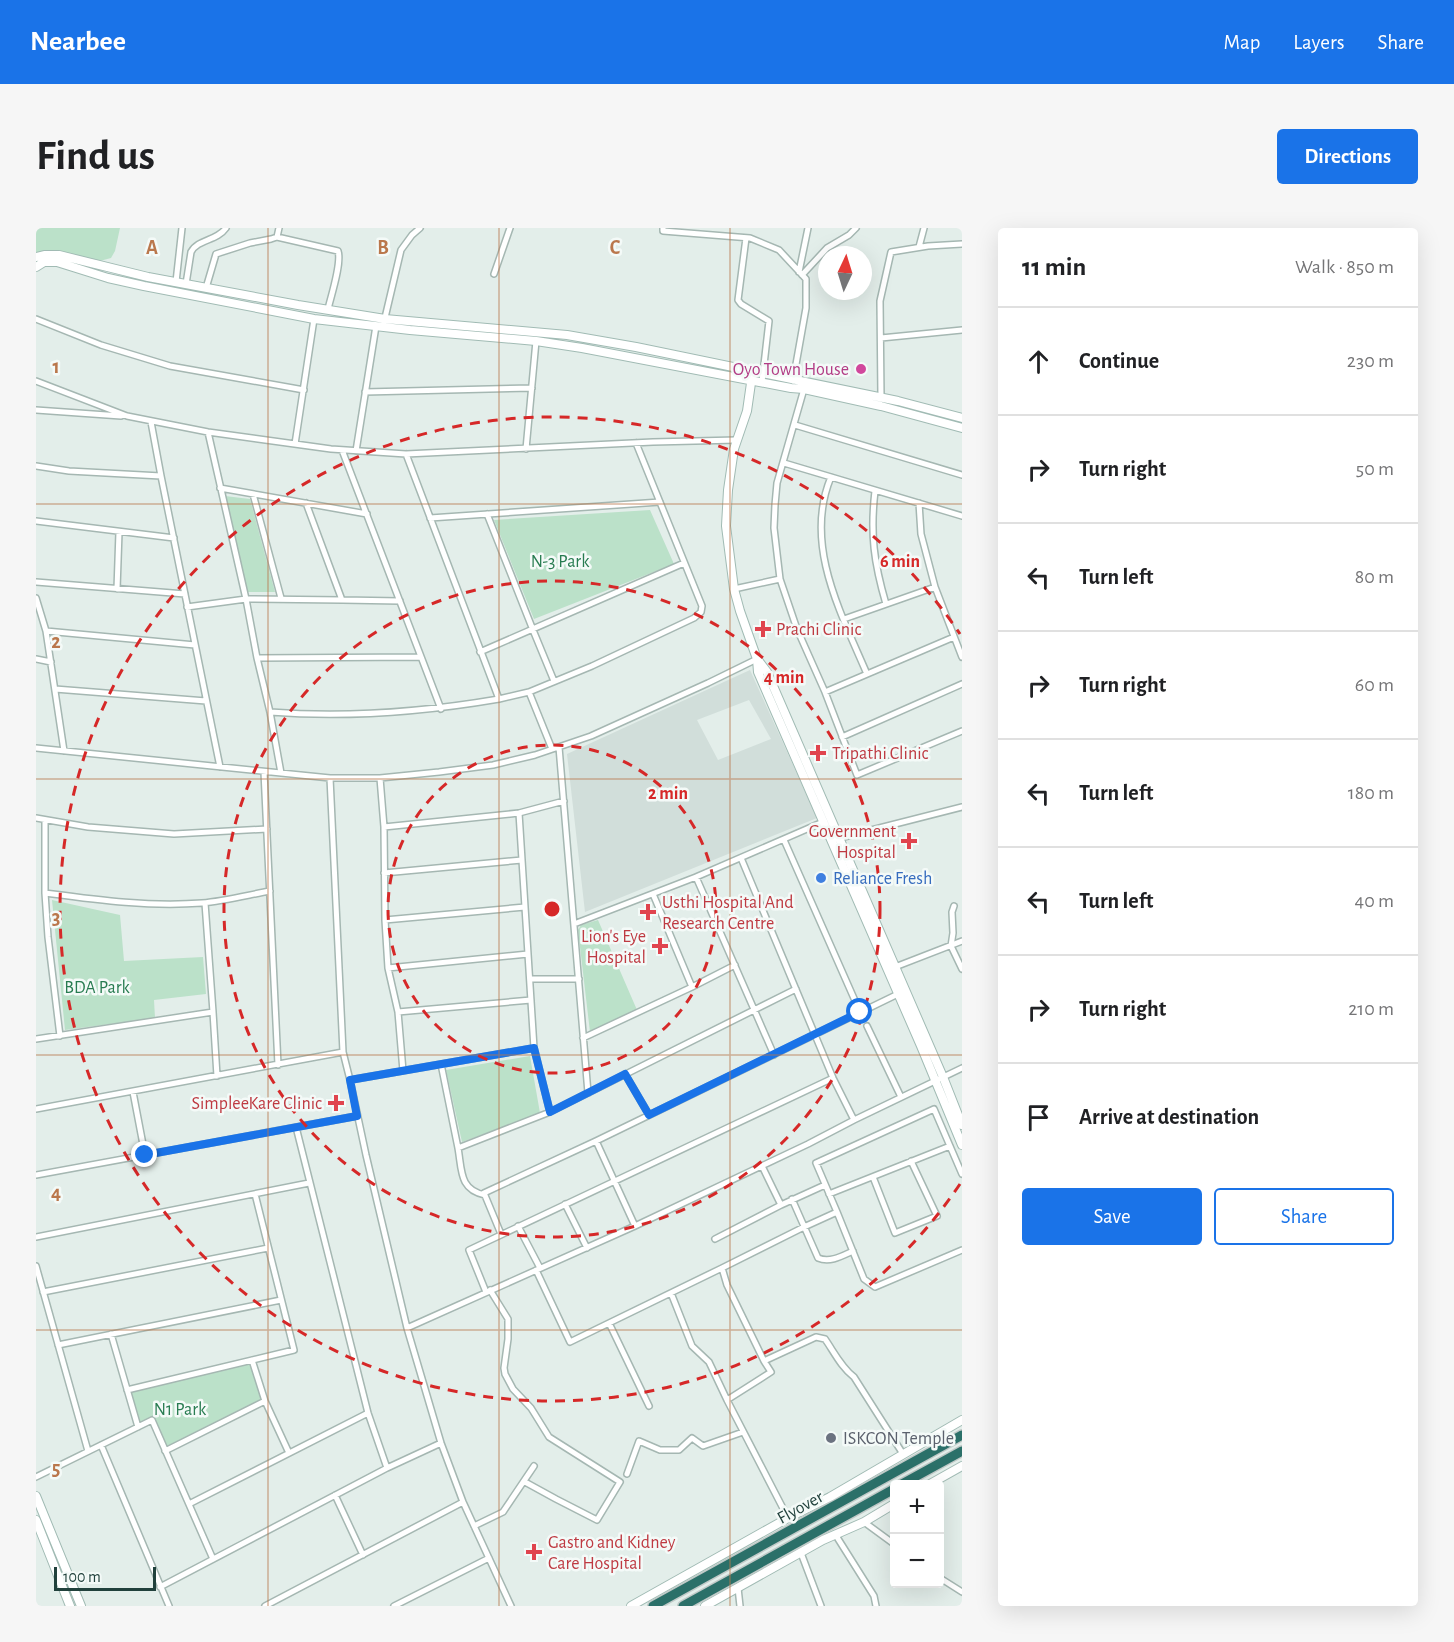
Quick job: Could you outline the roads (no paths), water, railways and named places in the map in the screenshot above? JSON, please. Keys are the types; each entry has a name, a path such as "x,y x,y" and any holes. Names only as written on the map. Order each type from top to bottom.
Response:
{"highway":[{"name":"Flyover","path":"653,1606 962,1435"},
{"path":"911,1480 962,1451"},
{"name":"Flyover","path":"683,1606 890,1491"}],"street":[{"path":"176,282 182,228"},
{"path":"186,284 193,248 217,237 226,228"},
{"path":"277,237 279,228"},
{"path":"356,451 365,392 401,250 420,228"},
{"path":"494,274 510,228"},
{"path":"663,228 663,231 746,238 779,250 806,279 806,308 792,384"},
{"path":"736,228 737,237"},
{"path":"801,273 808,228"},
{"path":"801,273 827,248 849,236 856,228"},
{"path":"919,247 924,228"},
{"path":"206,288 216,254 277,237 338,250 340,255 328,309"},
{"path":"746,238 738,300 769,321 763,378"},
{"path":"881,397 880,301 891,252 919,247 962,244"},
{"path":"36,257 59,255 176,282 328,309 382,324 582,348 881,397 962,417"},
{"path":"36,267 44,262 57,262 108,278 144,286 314,319 567,336 636,347 752,376"},
{"path":"36,319 101,345 170,366 304,390"},
{"path":"295,444 314,319"},
{"path":"881,340 962,330"},
{"path":"526,449 536,341"},
{"path":"752,376 747,411 734,448 726,526 734,589 740,611 757,659 758,672 823,822 835,839 895,967 939,1078 962,1145"},
{"path":"36,381 127,416 152,422 342,450 406,454 737,440"},
{"path":"792,384 804,389 881,406 962,428"},
{"path":"365,392 532,388"},
{"path":"804,389 777,483 774,528 780,579 796,629 825,692 857,775 962,731"},
{"path":"36,410 127,416"},
{"path":"152,422 220,767"},
{"path":"795,425 962,475"},
{"path":"208,432 246,598 281,773"},
{"path":"270,712 301,715 441,709 499,699 529,692 694,618 702,612 702,606 636,443"},
{"path":"342,450 441,709"},
{"path":"406,454 499,699"},
{"path":"784,463 962,516"},
{"path":"36,466 69,471 161,476"},
{"path":"831,477 821,508 821,534 829,581 867,674"},
{"path":"220,488 367,514"},
{"path":"875,491 872,538 876,570 886,604"},
{"path":"253,494 281,598"},
{"path":"430,518 660,502"},
{"path":"306,503 342,600"},
{"path":"919,504 921,534 935,586 962,657"},
{"path":"487,514 554,681"},
{"path":"36,521 174,538"},
{"path":"117,589 119,532"},
{"path":"480,652 684,563"},
{"path":"734,589 780,579"},
{"path":"36,582 185,594"},
{"path":"844,619 935,586"},
{"path":"36,598 46,631 64,751"},
{"path":"188,607 246,598 400,601"},
{"path":"46,631 195,645"},
{"path":"825,692 954,637"},
{"path":"257,658 421,657"},
{"path":"36,659 51,662"},
{"path":"36,748 330,778 380,778 493,765 591,736 757,659"},
{"path":"757,659 767,672 898,994 962,1125"},
{"path":"842,737 962,684"},
{"path":"55,689 206,701"},
{"path":"529,692 552,749"},
{"path":"559,747 588,1093"},
{"path":"264,772 278,1065"},
{"path":"330,778 343,1052 407,1328 441,1443 463,1502 511,1606"},
{"path":"380,778 384,827 388,968 398,1012 403,1071"},
{"path":"384,827 519,813 564,801"},
{"path":"835,839 962,807"},
{"path":"519,813 534,1048 550,1112"},
{"path":"36,818 88,826 174,834 267,830"},
{"path":"45,820 45,893 60,1036"},
{"path":"574,924 696,877 823,822"},
{"path":"784,840 860,1012"},
{"path":"741,858 833,1078 854,1120"},
{"path":"384,873 522,860"},
{"path":"696,877 774,1055"},
{"path":"45,893 105,902 140,904 205,903 270,891"},
{"path":"652,894 692,987"},
{"path":"205,903 217,1076"},
{"path":"954,906 951,946 962,969"},
{"path":"385,920 525,908"},
{"path":"895,967 962,941"},
{"path":"388,968 528,954"},
{"path":"584,1038 735,965"},
{"path":"530,979 579,979"},
{"path":"458,1148 550,1112 796,989"},
{"path":"485,1195 484,1193 898,994"},
{"path":"398,1012 531,1000"},
{"path":"36,1040 213,1012"},
{"path":"867,1026 901,1097"},
{"path":"350,1080 534,1048"},
{"path":"36,1109 343,1052"},
{"path":"441,1064 464,1183 474,1193 485,1195"},
{"path":"407,1328 635,1226 962,1068"},
{"path":"625,1074 649,1115"},
{"path":"525,1482 597,1520 620,1482 549,1437 531,1408 513,1389 504,1368 508,1319 488,1291 469,1250 833,1078"},
{"path":"134,1092 145,1155"},
{"path":"962,1174 934,1109 816,1163 864,1280 875,1287 962,1250"},
{"path":"36,1175 357,1116"},
{"path":"296,1127 368,1413 387,1468"},
{"path":"596,1141 635,1226"},
{"path":"829,1194 950,1146"},
{"path":"954,1156 962,1153"},
{"path":"873,1177 896,1233 937,1216 911,1161"},
{"path":"762,1166 781,1204"},
{"path":"36,1237 309,1183"},
{"path":"715,1239 781,1204 825,1185"},
{"path":"128,1390 294,1350 255,1194"},
{"path":"485,1195 501,1234"},
{"path":"792,1199 816,1256 822,1260 832,1260 853,1251"},
{"path":"565,1203 586,1248"},
{"path":"518,1226 570,1342 837,1212"},
{"path":"43,1292 268,1248"},
{"path":"36,1266 88,1451"},
{"path":"722,1269 727,1285 771,1372 727,1400"},
{"path":"671,1293 692,1346 709,1362 788,1518"},
{"path":"58,1345 281,1300"},
{"path":"609,1323 649,1406"},
{"path":"111,1334 138,1427"},
{"path":"764,1361 816,1337 825,1339 836,1357 854,1377 903,1454"},
{"path":"252,1360 265,1401 289,1453"},
{"path":"165,1451 265,1401"},
{"path":"189,1504 368,1413"},
{"path":"36,1477 152,1420 213,1559"},
{"path":"631,1606 830,1497 962,1420"},
{"path":"627,1474 639,1441 660,1450 679,1449 693,1438 704,1446 743,1432"},
{"path":"160,1587 387,1468 441,1443"},
{"path":"101,1445 169,1606"},
{"path":"474,1526 503,1512 534,1466"},
{"path":"938,1480 962,1466"},
{"path":"335,1495 363,1555"},
{"path":"36,1496 81,1606"},
{"path":"265,1606 463,1502"},
{"path":"705,1606 890,1506"},
{"path":"36,1521 70,1606"},
{"path":"864,1522 890,1541"},
{"path":"835,1534 874,1596 876,1606"},
{"path":"801,1553 821,1606"},
{"path":"394,1606 489,1558"},
{"path":"944,1581 962,1592"},
{"path":"738,1588 740,1606"}],"place":[{"name":"Oyo Town House","path":"861,369"},
{"name":"Prachi Clinic","path":"763,629"},
{"name":"Tripathi Clinic","path":"818,753"},
{"name":"Government Hospital","path":"909,841"},
{"name":"Reliance Fresh","path":"821,878"},
{"name":"Usthi Hospital And Research Centre","path":"648,912"},
{"name":"Lion's Eye Hospital","path":"660,946"},
{"name":"SimpleeKare Clinic","path":"336,1103"},
{"name":"ISKCON Temple","path":"831,1438"},
{"name":"Gastro and Kidney Care Hospital","path":"534,1552"}],"park label":[{"name":"N-3 Park","path":"560,561"},
{"name":"BDA Park","path":"97,987"},
{"name":"N1 Park","path":"180,1409"}]}
